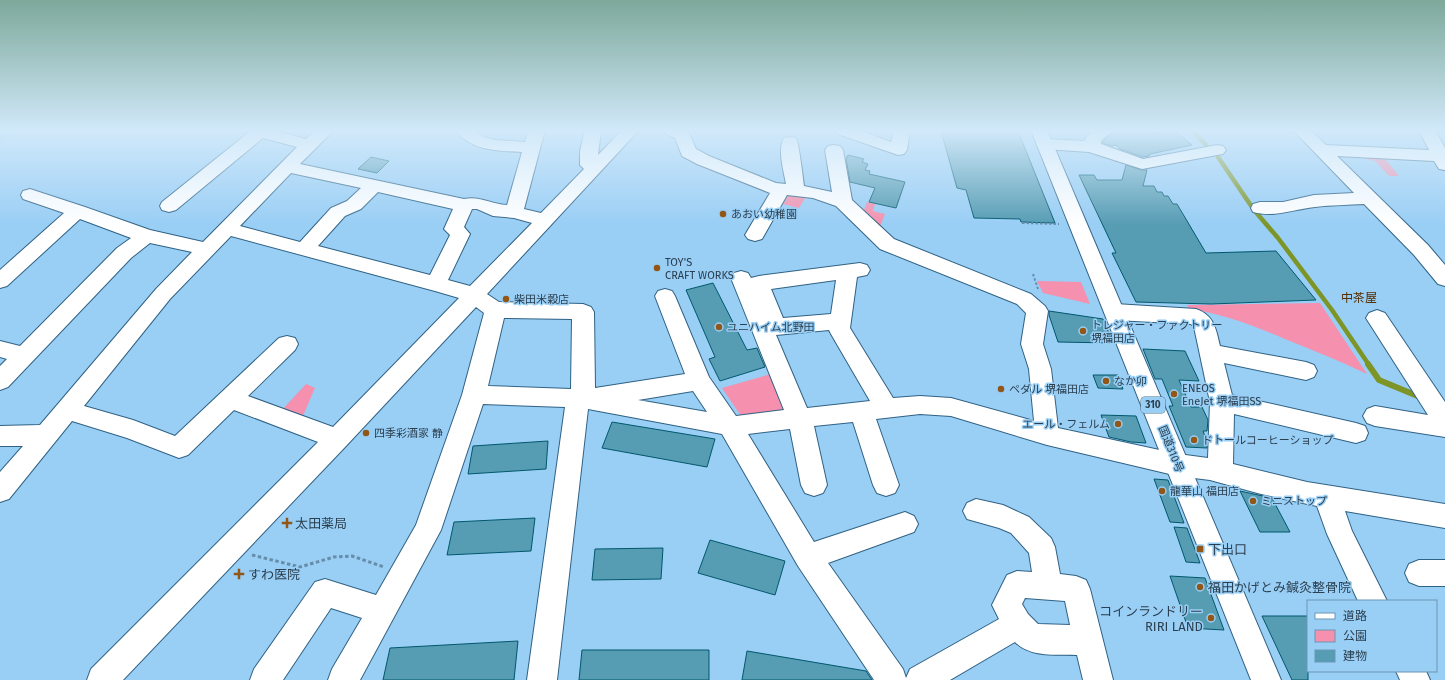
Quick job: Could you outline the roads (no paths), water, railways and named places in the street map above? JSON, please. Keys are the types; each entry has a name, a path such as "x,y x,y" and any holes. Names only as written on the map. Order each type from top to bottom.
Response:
{"main road":[{"path":"169,206 221,162"},
{"path":"0,491 163,294 293,162"},
{"path":"514,212 528,162"},
{"path":"589,162 589,165 595,167"},
{"path":"102,680 337,439 600,162"},
{"path":"707,162 773,188 815,193 843,202 888,244 1024,299 1037,311 1032,344 1040,369 1047,435"},
{"path":"755,235 789,190 790,162"},
{"path":"836,162 843,202"},
{"name":"国道310号","path":"1052,162 1266,680"},
{"path":"1135,162 1142,164 1154,162"},
{"path":"1332,162 1442,271"},
{"path":"288,167 464,205 474,203 483,205 493,210 514,212 545,220"},
{"path":"305,248 338,212 354,205 374,186"},
{"path":"30,194 146,236 207,249"},
{"path":"1260,208 1283,208 1314,201 1369,198"},
{"path":"436,284 460,234 454,229 464,205"},
{"path":"0,281 78,211"},
{"path":"227,229 305,248 474,295 494,310 583,312 580,399 542,680"},
{"path":"0,381 124,253 146,236"},
{"path":"840,321 776,327 759,282 854,271 839,328 887,409"},
{"path":"741,278 800,419 814,484"},
{"path":"665,296 699,381 730,426 808,557 892,680"},
{"path":"343,680 428,530 474,395 494,310"},
{"path":"1115,312 1196,317 1204,324 1222,402 1220,470"},
{"path":"1378,318 1445,421"},
{"path":"67,410 133,430 179,448 287,344"},
{"path":"0,350 24,356"},
{"path":"1210,352 1306,371"},
{"path":"580,399 699,381"},
{"path":"474,395 580,399 730,426 920,405 951,407 1047,435 1178,465 1191,465 1220,470 1260,482 1327,497 1445,516"},
{"path":"230,399 337,439"},
{"path":"1222,402 1356,433"},
{"path":"862,412 886,484"},
{"path":"1375,416 1445,427"},
{"path":"0,436 46,435"},
{"path":"1327,497 1340,534 1373,600"},
{"path":"976,511 1003,517 1020,525 1041,547 1049,586"},
{"path":"808,557 905,524"},
{"path":"1088,641 1032,638 1018,624 1006,605 1017,584 1076,589 1098,680"},
{"path":"265,680 325,592 382,612"},
{"path":"921,680 1018,624"}],"waterway":[{"path":"1221,162 1254,210 1278,238 1332,310 1369,365"},
{"path":"1368,364 1379,380 1420,397"}],"place":[{"name":"あおい幼稚園","path":"723,214"},
{"name":"TOY'S CRAFT WORKS","path":"657,268"},
{"name":"柴田米穀店","path":"506,299"},
{"name":"ユニハイム北野田","path":"719,327"},
{"name":"トレジャー・ファクトリー 堺福田店","path":"1083,331"},
{"name":"なか卯","path":"1106,381"},
{"name":"ペダル 堺福田店","path":"1001,389"},
{"name":"ENEOS EneJet 堺福田SS","path":"1174,394"},
{"name":"エール・フェルム","path":"1118,424"},
{"name":"四季彩酒家 静","path":"366,433"},
{"name":"ドトールコーヒーショップ","path":"1194,440"},
{"name":"龍華山 福田店","path":"1162,491"},
{"name":"ミニストップ","path":"1253,501"},
{"name":"太田薬局","path":"287,523"},
{"name":"下出口","path":"1200,549"},
{"name":"すわ医院","path":"239,574"},
{"name":"福田かげとみ鍼灸整骨院","path":"1200,587"},
{"name":"コインランドリー RIRI LAND","path":"1211,618"}],"district":[{"name":"中茶屋","path":"1359,298"}]}
